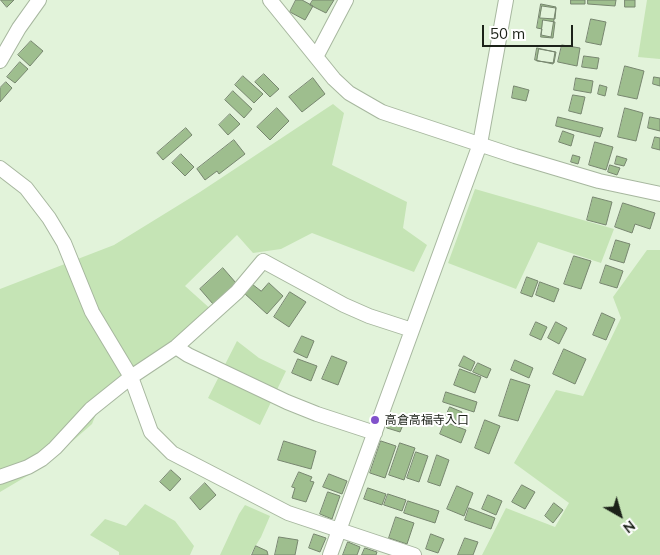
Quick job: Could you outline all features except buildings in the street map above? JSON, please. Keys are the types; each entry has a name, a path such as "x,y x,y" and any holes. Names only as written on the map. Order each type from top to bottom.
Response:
{"street":[{"path":"0,61 18,28 39,0"},
{"path":"270,0 334,79 349,93 382,112 599,181 660,194"},
{"path":"316,57 346,0"},
{"path":"330,555 480,144 506,0"},
{"path":"0,168 26,188 49,218 64,243 92,312 131,377 151,432 172,453 288,513 414,555"},
{"path":"0,477 28,467 42,459 55,448 91,409 131,377 176,348 237,292 263,261 344,305 369,316 412,330"},
{"path":"176,348 287,402 375,433"}],"green space":[{"path":"647,0 660,0 660,59 638,57"},
{"path":"333,104 344,113 332,165 407,202 403,228 427,245 414,272 312,233 281,249 253,253 237,235 185,286 214,312 106,389 92,424 44,466 0,492 0,289 114,245 200,192"},
{"path":"475,189 614,229 601,263 538,242 516,289 448,263"},
{"path":"647,250 660,250 660,555 482,555 506,508 555,527 569,503 514,463 556,390 583,396 621,318 613,297"},
{"path":"237,341 259,358 286,371 260,425 208,398"},
{"path":"145,504 175,521 194,546 190,555 119,555 119,552 90,535 105,519 126,526"},
{"path":"245,505 270,516 261,537 250,555 220,555 239,514"}],"place":[{"name":"高倉高福寺入口","path":"375,420"}]}
